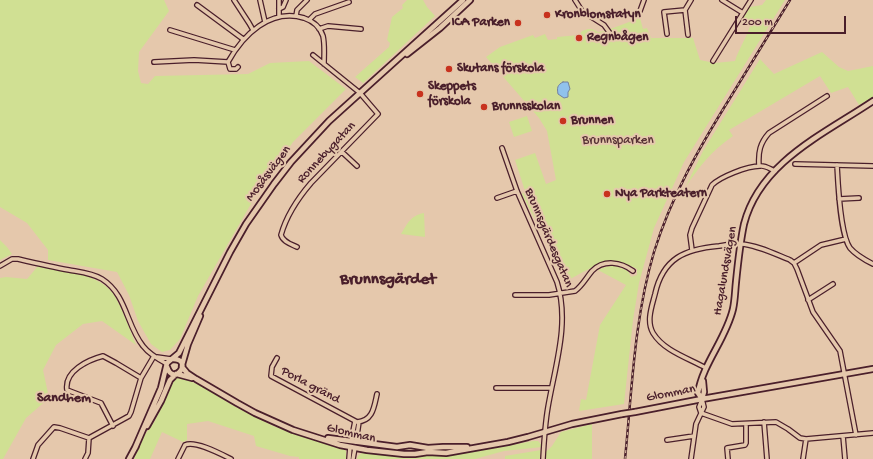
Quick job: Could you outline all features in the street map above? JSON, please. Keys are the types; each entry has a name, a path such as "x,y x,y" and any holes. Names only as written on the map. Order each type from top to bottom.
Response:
{"street":[{"path":"234,0 250,23 253,30"},
{"path":"260,0 265,22"},
{"path":"279,0 279,16"},
{"path":"279,9 283,7 286,0"},
{"path":"296,16 297,10 307,0"},
{"name":"Mosåsvägen","path":"172,359 179,353 191,332 214,283 246,224 274,184 310,140 329,121 463,0"},
{"name":"Mosåsvägen","path":"393,64 433,33 470,0"},
{"path":"575,0 582,11 604,25 612,36"},
{"path":"640,11 644,0"},
{"path":"688,35 685,10 691,0"},
{"path":"722,0 743,13"},
{"path":"713,62 751,0"},
{"path":"309,20 315,14 349,2"},
{"path":"197,5 244,39"},
{"path":"667,34 664,12 685,10"},
{"path":"238,67 236,69 230,69 228,62 235,50 253,30 265,22 279,16 296,16 309,20 319,29 323,38 324,64"},
{"path":"319,29 328,26 361,29"},
{"path":"170,30 235,50"},
{"path":"313,55 360,93"},
{"path":"154,62 194,60 228,62"},
{"name":"Ronnebygatan","path":"298,247 282,238 282,230 304,191 378,114 360,93"},
{"path":"759,166 760,148 764,139 769,133 828,96"},
{"name":"Hagalundsvägen","path":"702,398 704,392 702,378 733,309 740,243 750,207 757,194 775,171 789,157 873,101"},
{"name":"Brunnsgärdesgatan","path":"502,148 517,191 561,293 563,310 562,331 544,432 543,459"},
{"path":"342,152 357,166"},
{"path":"795,164 873,166"},
{"path":"837,165 839,199 846,239 851,249 856,254 873,264"},
{"path":"692,250 690,235 692,228 712,185 722,177 759,166 775,171"},
{"path":"497,198 517,191"},
{"path":"839,199 859,198"},
{"path":"794,263 821,244 846,239"},
{"path":"706,368 672,351 656,336 650,326 653,300 660,276 665,268 673,260 692,250 740,243 794,263 808,300 817,318 840,351 856,435"},
{"path":"0,266 12,260 18,259 84,273 101,279 118,295 126,309 136,336 146,351 167,366 170,373 176,374"},
{"path":"515,295 549,295 575,291 593,270 603,264 618,263 633,271"},
{"path":"808,300 833,284"},
{"name":"Mosåsvägen","path":"182,366 191,332"},
{"path":"113,426 101,403 67,390 68,382 76,368 101,356 106,356 141,378"},
{"path":"129,459 157,409 170,380 180,372 182,366 180,360 154,356"},
{"path":"33,459 38,445 54,427 88,438 113,426 129,416 141,378 154,356"},
{"name":"Porla gränd","path":"277,358 272,368 271,376 357,422"},
{"path":"135,448 161,388 167,366 172,359"},
{"name":"Glomman","path":"182,366 187,373 196,379 254,413 293,430 353,448 412,455 428,452 446,453 521,439 583,421 702,398 873,369"},
{"name":"Glomman","path":"176,374 196,379"},
{"path":"496,388 551,388"},
{"path":"353,459 357,422 368,419 372,414 377,394"},
{"path":"691,459 698,419 704,407 702,398"},
{"path":"701,413 732,424 776,422 800,438 806,439 873,433"},
{"path":"764,422 767,459"},
{"path":"728,459 727,448 745,445 747,439 746,424"},
{"path":"667,440 694,436"},
{"path":"843,436 845,459"},
{"name":"Glomman","path":"317,437 397,447 475,447"},
{"path":"85,459 88,453 88,438"},
{"path":"803,459 806,439"},
{"path":"178,459 185,445 191,443 218,452 231,459"},
{"path":"348,459 353,448"}],"green space":[{"path":"0,0 164,0 169,11 139,52 138,71 141,83 148,84 155,76 248,74 270,63 309,61 346,89 293,142 259,190 198,296 180,339 170,350 162,352 151,344 138,321 129,295 117,272 48,260 48,250 27,223 0,207"},
{"path":"407,0 423,0 435,16 363,83 355,77 389,47 390,43 387,40 392,17 403,8 402,5"},
{"name":"Brunnsparken","path":"766,0 785,0 684,162 654,228 639,283 633,320 624,404 579,411 581,399 586,400 600,325 626,285 598,270 610,266 616,266 628,271 631,277 637,275 637,269 622,263 608,262 568,280 522,194 525,191 515,160 535,153 546,184 556,180 547,131 539,118 486,57 500,47 533,35 535,38 545,34 548,40 557,39 557,37 579,35 582,31 588,29 598,32 605,31 640,18 643,29 647,28 651,38 693,38 700,60 715,63 735,61 750,26 742,19 750,7 762,5"},
{"path":"822,52 839,67 848,71 873,66 873,97 859,105 848,87 831,93 820,76 729,130 733,136 706,160 685,188 703,151 760,59 774,74"},
{"path":"527,116 532,131 514,137 509,122"},
{"path":"424,213 425,237 401,234 412,218"},
{"path":"0,240 12,254 0,260"},
{"path":"38,266 78,273 105,285 112,292 118,303 136,345 102,321 83,324 56,345 43,370 49,398 26,418 3,459 0,459 0,278 6,277 27,279"},
{"path":"179,377 202,386 232,405 273,426 342,448 346,451 346,459 299,459 299,457 290,456 256,446 254,436 208,421 187,424 187,440 183,442 162,432 150,459 134,459 144,436 155,421 174,378"},
{"path":"592,424 592,459 545,459 546,452 561,432"},
{"path":"538,441 542,447 504,451 475,459 357,459 362,453 371,452 410,458 425,453 444,454 502,447"},
{"path":"541,450 540,459 505,459 505,456"}],"water":[{"path":"563,82 568,82 570,89 568,92 568,97 564,98 558,94 558,87"}],"railway":[{"path":"625,459 632,381 642,303 647,277 661,232 677,192 697,154 790,0"}],"place":[{"name":"Kronblomstatyn","path":"547,15"},
{"name":"ICA Parken","path":"518,23"},
{"name":"Regnbågen","path":"579,38"},
{"name":"Skutans förskola","path":"449,69"},
{"name":"Skeppets förskola","path":"420,94"},
{"name":"Brunnsskolan","path":"484,107"},
{"name":"Brunnen","path":"563,121"},
{"name":"Nya Parkteatern","path":"607,194"}],"district":[{"name":"Brunnsgärdet","path":"388,280"},
{"name":"Sandhem","path":"64,399"}]}
